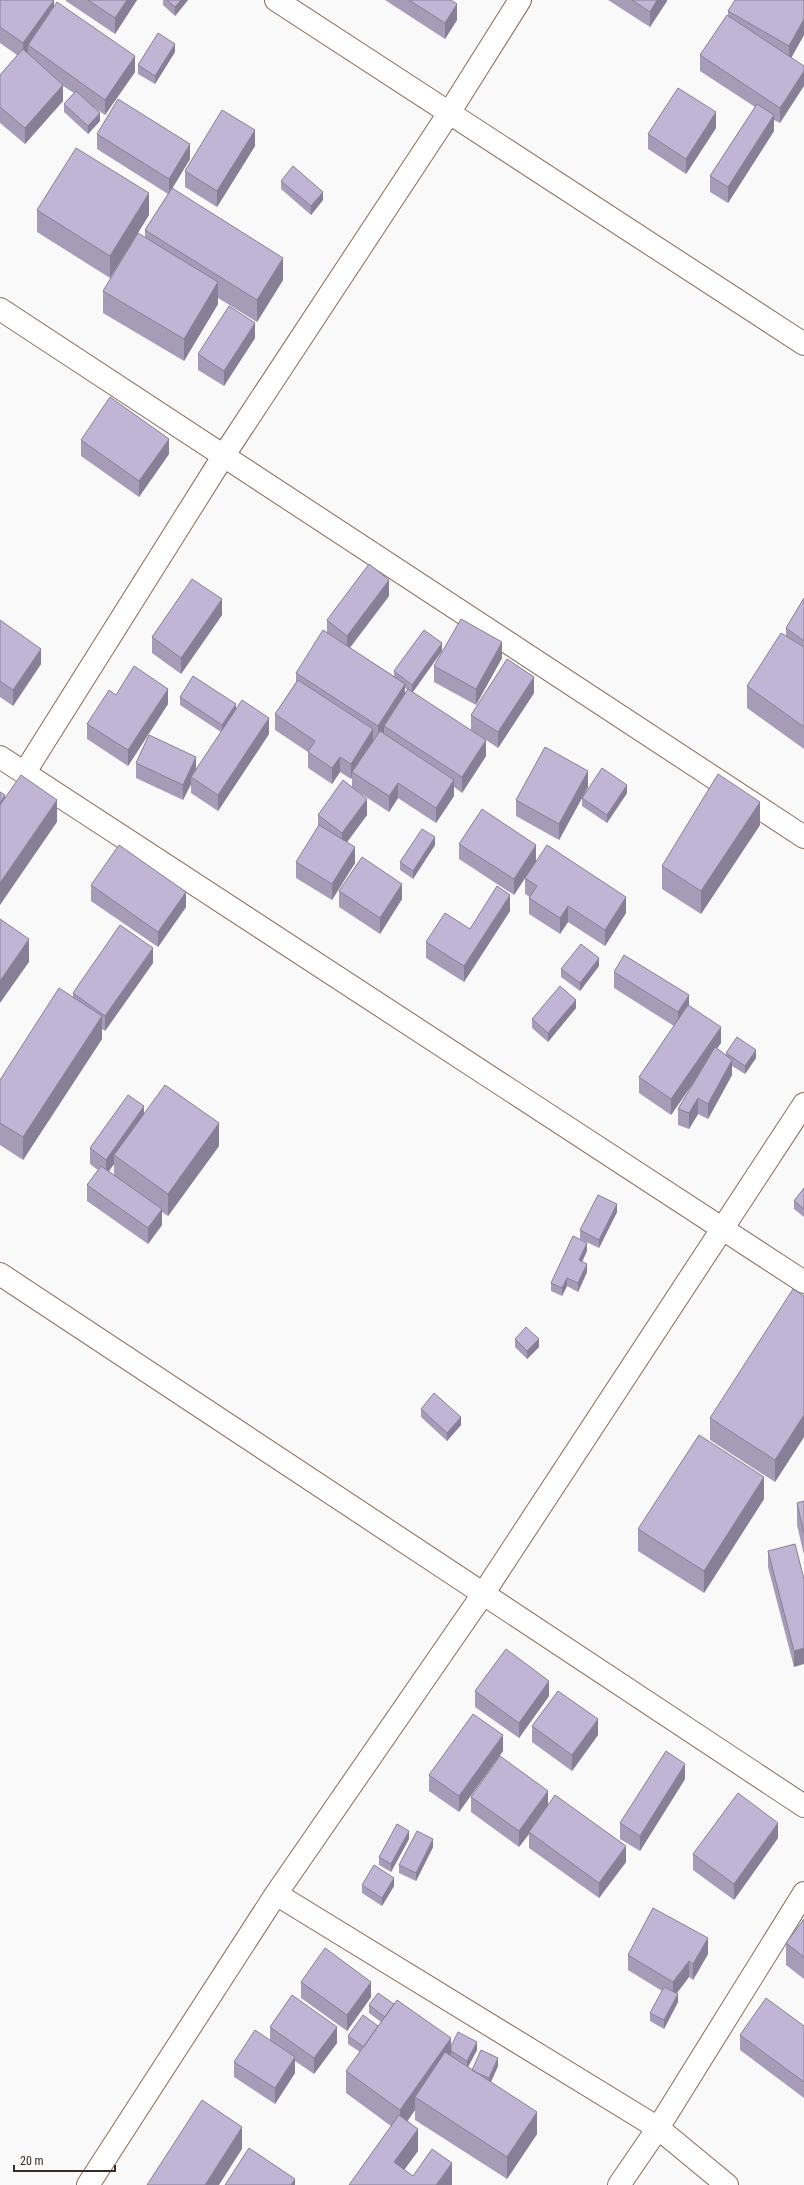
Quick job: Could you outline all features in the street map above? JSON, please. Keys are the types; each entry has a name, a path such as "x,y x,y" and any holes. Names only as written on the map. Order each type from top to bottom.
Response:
{"street":[{"path":"276,0 804,344"},
{"path":"25,772 224,455 449,113 520,0"},
{"path":"0,309 804,837"},
{"path":"0,757 804,1282"},
{"path":"88,2185 276,1894 483,1594 804,1104"},
{"path":"0,1274 804,1806"},
{"path":"619,2185 658,2128 804,1893"},
{"path":"276,1894 658,2128 728,2185"}],"building":[{"path":"0,0 54,0 23,43 0,27"},
{"path":"88,0 127,0 115,18"},
{"path":"167,0 181,0 175,7"},
{"path":"409,0 451,0 457,4 445,23"},
{"path":"632,0 657,0 650,12"},
{"path":"735,0 804,0 804,19 789,46 728,11"},
{"path":"57,2 135,56 105,100 28,45"},
{"path":"727,15 804,66 804,71 780,108 700,55"},
{"path":"158,33 175,44 155,76 138,65"},
{"path":"23,49 63,85 25,128 0,107 0,75"},
{"path":"678,88 716,112 686,159 648,134"},
{"path":"76,91 100,113 88,126 64,104"},
{"path":"118,99 190,144 169,179 97,134"},
{"path":"757,104 774,115 728,187 710,176"},
{"path":"222,110 255,130 217,191 185,171"},
{"path":"76,148 149,193 110,256 37,210"},
{"path":"293,166 323,192 311,206 281,181"},
{"path":"172,188 283,258 257,300 145,230"},
{"path":"138,233 218,282 184,339 103,291"},
{"path":"229,306 255,323 224,371 198,354"},
{"path":"110,397 169,439 139,481 81,440"},
{"path":"369,564 389,580 347,636 327,620"},
{"path":"192,579 222,599 181,658 152,637"},
{"path":"804,598 804,641 786,628"},
{"path":"461,619 502,642 476,689 434,666"},
{"path":"0,620 41,649 13,690 0,681"},
{"path":"323,630 405,684 378,726 296,673"},
{"path":"424,630 442,643 412,685 394,671"},
{"path":"781,633 804,647 804,727 747,686"},
{"path":"507,659 534,677 498,732 471,715"},
{"path":"134,666 168,689 128,750 87,724 109,690 116,695"},
{"path":"193,676 236,704 222,725 180,697"},
{"path":"298,680 373,729 351,764 340,757 332,768 308,752 315,741 275,714"},
{"path":"408,689 486,740 462,777 384,726"},
{"path":"242,700 269,718 218,795 191,777"},
{"path":"380,731 454,780 436,808 398,783 389,796 352,772"},
{"path":"149,735 196,757 183,785 136,763"},
{"path":"545,747 588,771 559,824 516,800"},
{"path":"602,768 627,785 607,815 582,798"},
{"path":"718,774 760,802 701,891 662,866"},
{"path":"21,775 57,800 0,883 0,805"},
{"path":"343,780 367,799 342,833 318,815"},
{"path":"0,792 5,795 0,803"},
{"path":"482,809 536,845 514,879 459,844"},
{"path":"319,825 355,847 332,884 296,862"},
{"path":"422,829 435,837 413,871 400,862"},
{"path":"119,845 186,892 158,932 91,885"},
{"path":"547,845 626,897 605,930 568,906 560,918 529,898 537,886 525,878"},
{"path":"362,857 402,884 380,918 339,891"},
{"path":"497,886 510,895 464,966 426,942 445,913 470,929"},
{"path":"0,919 29,939 0,981"},
{"path":"120,925 153,948 105,1016 73,993"},
{"path":"581,944 599,958 580,983 561,969"},
{"path":"624,955 689,995 678,1012 614,972"},
{"path":"560,986 576,1000 548,1033 532,1019"},
{"path":"59,988 102,1016 23,1137 0,1123 0,1080"},
{"path":"688,1005 721,1027 671,1099 639,1077"},
{"path":"737,1037 756,1050 745,1066 726,1053"},
{"path":"715,1047 732,1060 708,1104 698,1098 689,1113 678,1109"},
{"path":"165,1085 219,1123 168,1194 114,1155"},
{"path":"128,1095 144,1106 106,1160 90,1148"},
{"path":"101,1166 162,1209 148,1228 87,1185"},
{"path":"804,1188 804,1209 794,1201"},
{"path":"598,1195 617,1204 599,1240 580,1230"},
{"path":"573,1236 587,1243 579,1260 587,1264 578,1283 567,1278 562,1288 551,1283"},
{"path":"793,1289 804,1296 804,1415 775,1460 710,1418"},
{"path":"526,1327 539,1339 527,1351 515,1339"},
{"path":"434,1393 461,1417 447,1433 421,1409"},
{"path":"699,1435 764,1477 704,1571 638,1529"},
{"path":"804,1501 804,1533 797,1503"},
{"path":"795,1544 804,1579 804,1648 794,1651 768,1551"},
{"path":"506,1649 549,1681 519,1723 475,1691"},
{"path":"558,1691 598,1719 572,1755 532,1726"},
{"path":"473,1714 503,1735 459,1796 429,1775"},
{"path":"666,1751 685,1764 640,1836 620,1823"},
{"path":"500,1756 548,1791 519,1831 471,1797"},
{"path":"738,1793 778,1823 734,1884 693,1854"},
{"path":"555,1795 626,1846 599,1883 529,1832"},
{"path":"397,1824 409,1831 391,1864 379,1857"},
{"path":"417,1831 433,1839 416,1873 399,1865"},
{"path":"374,1865 394,1878 382,1898 362,1885"},
{"path":"653,1908 708,1938 693,1964 689,1961 673,1982 628,1955"},
{"path":"804,1919 804,1957 786,1943"},
{"path":"325,1948 371,1982 347,2015 301,1982"},
{"path":"664,1987 678,1994 664,2020 650,2013"},
{"path":"378,1993 394,2004 385,2017 369,2005"},
{"path":"292,1995 337,2027 314,2058 270,2027"},
{"path":"766,1998 804,2026 804,2082 740,2035"},
{"path":"397,2000 451,2038 400,2110 346,2071"},
{"path":"363,2015 378,2026 364,2047 348,2036"},
{"path":"255,2030 295,2057 275,2088 234,2062"},
{"path":"458,2032 477,2042 467,2061 451,2051 451,2046"},
{"path":"481,2050 498,2058 489,2078 472,2070"},
{"path":"445,2052 537,2112 507,2157 415,2097"},
{"path":"202,2100 242,2127 205,2185 147,2185"},
{"path":"399,2115 418,2129 394,2162 413,2176 432,2149 452,2163 436,2185 349,2185"},
{"path":"249,2148 295,2179 291,2185 225,2185"}]}
